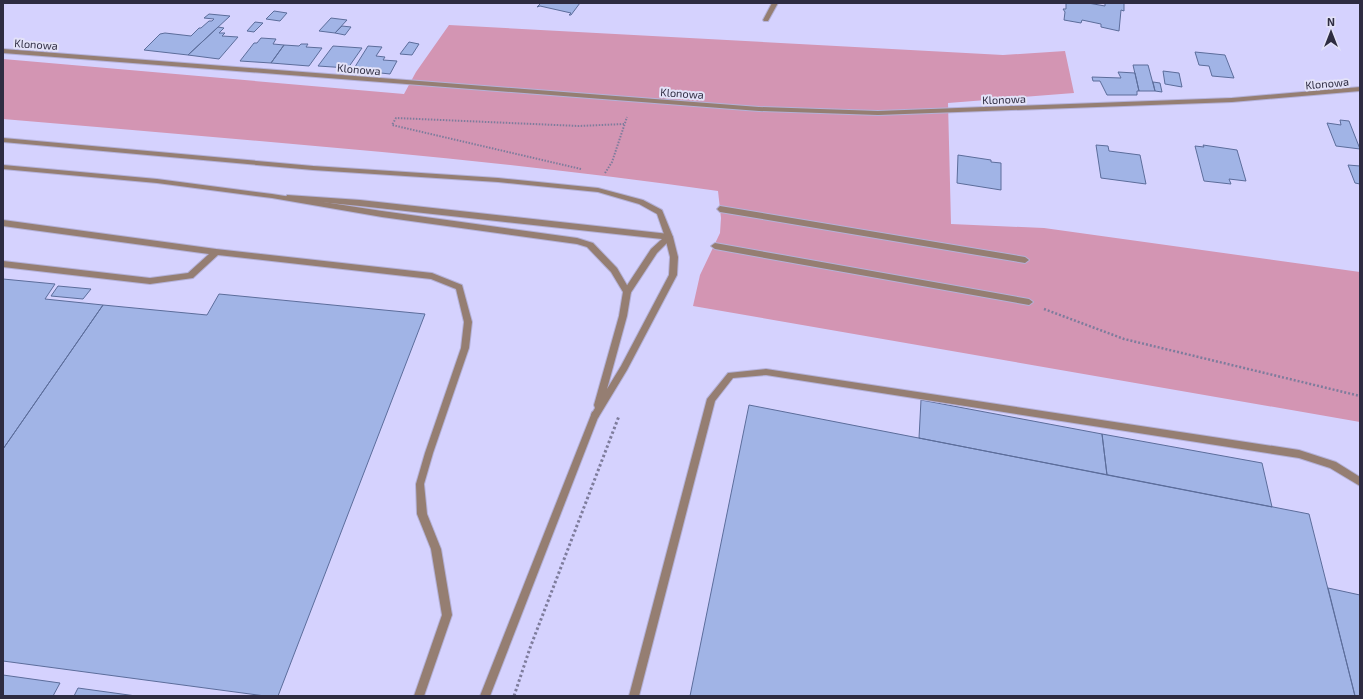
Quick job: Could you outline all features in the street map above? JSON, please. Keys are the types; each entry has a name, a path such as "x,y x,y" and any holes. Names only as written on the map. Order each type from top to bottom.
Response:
{"street":[{"path":"766,20 775,3"},
{"name":"Klonowa","path":"3,51 759,109 878,113 1232,100 1360,90"},
{"path":"3,140 313,168 498,180 605,191 641,202 660,212 674,257 673,275 624,368 595,415"},
{"path":"3,167 157,181 272,196 382,214 577,241 590,245 614,270 627,292"},
{"path":"272,196 360,203 669,237"},
{"path":"720,209 1025,260"},
{"path":"3,223 216,252 432,276 460,287 468,322 465,348 429,452 420,484 422,514 436,549 446,615 419,696"},
{"path":"485,696 595,415 623,316 627,292 654,251 669,237"},
{"path":"715,246 1029,302"},
{"path":"3,264 150,281 190,276 216,252"},
{"path":"634,696 711,399 732,375 766,372 1299,454 1333,465 1360,482"}],"path":[{"path":"582,169 392,125 396,118 579,126 624,124"},
{"path":"605,174 612,162 623,127"},
{"path":"1029,302 1051,313 1124,339 1360,396"}],"shaded area":[{"path":"449,25 1003,55 1065,51 1074,93 948,103 951,224 1044,228 1360,272 1360,422 693,306 700,275 720,233 721,218 718,191 540,168 451,159 3,119 3,59 404,94 416,72"}],"building":[{"path":"541,3 580,3 571,15 569,15 571,13 540,6 537,7"},
{"path":"1066,3 1088,3 1105,6 1105,3 1124,3 1124,11 1121,10 1119,31 1101,27 1101,24 1082,20 1081,23 1064,20 1065,12 1063,9 1066,9"},
{"path":"274,11 287,13 280,21 266,19"},
{"path":"209,14 230,16 188,55 144,50 160,34 165,33 191,36 199,28 214,19 204,18"},
{"path":"331,18 347,20 335,33 319,31"},
{"path":"255,22 263,23 254,32 247,31"},
{"path":"342,26 351,27 345,35 335,33"},
{"path":"218,27 224,28 219,33 225,33 222,36 238,37 219,59 188,55"},
{"path":"261,38 276,39 273,44 284,45 271,63 240,61 254,43 257,43"},
{"path":"409,42 419,44 412,55 400,54"},
{"path":"301,44 308,44 306,47 322,48 309,66 271,63 284,45 299,46"},
{"path":"333,46 362,48 348,68 318,66"},
{"path":"368,46 382,47 376,56 385,57 383,60 397,61 390,74 353,70"},
{"path":"1195,52 1225,55 1234,78 1212,76 1209,66 1199,65"},
{"path":"1133,65 1148,65 1155,91 1139,91"},
{"path":"1163,71 1179,73 1182,87 1165,84"},
{"path":"1118,72 1135,73 1139,91 1137,91 1137,95 1107,95 1100,81 1093,81 1092,77 1121,78"},
{"path":"1153,82 1160,83 1162,92 1155,91"},
{"path":"1340,120 1349,121 1360,149 1336,146 1327,123 1341,125"},
{"path":"1096,145 1108,146 1109,151 1140,155 1146,184 1101,178"},
{"path":"1203,145 1237,150 1246,181 1229,179 1231,184 1204,181 1195,146 1204,147"},
{"path":"958,155 1001,163 1001,190 957,183"},
{"path":"1348,165 1360,166 1360,184 1355,183"},
{"path":"3,279 55,284 45,299 103,305 3,449"},
{"path":"58,286 91,289 83,299 51,296"},
{"path":"219,294 425,314 278,696 265,696 3,661 3,449 103,305 207,315"},
{"path":"921,400 1102,434 1107,475 919,438"},
{"path":"749,405 1309,514 1355,696 690,696"},
{"path":"1102,434 1262,463 1272,507 1107,475"},
{"path":"1328,588 1360,595 1360,696 1355,696"},
{"path":"3,675 60,683 53,696 3,696"},
{"path":"78,688 136,696 74,696"}]}
